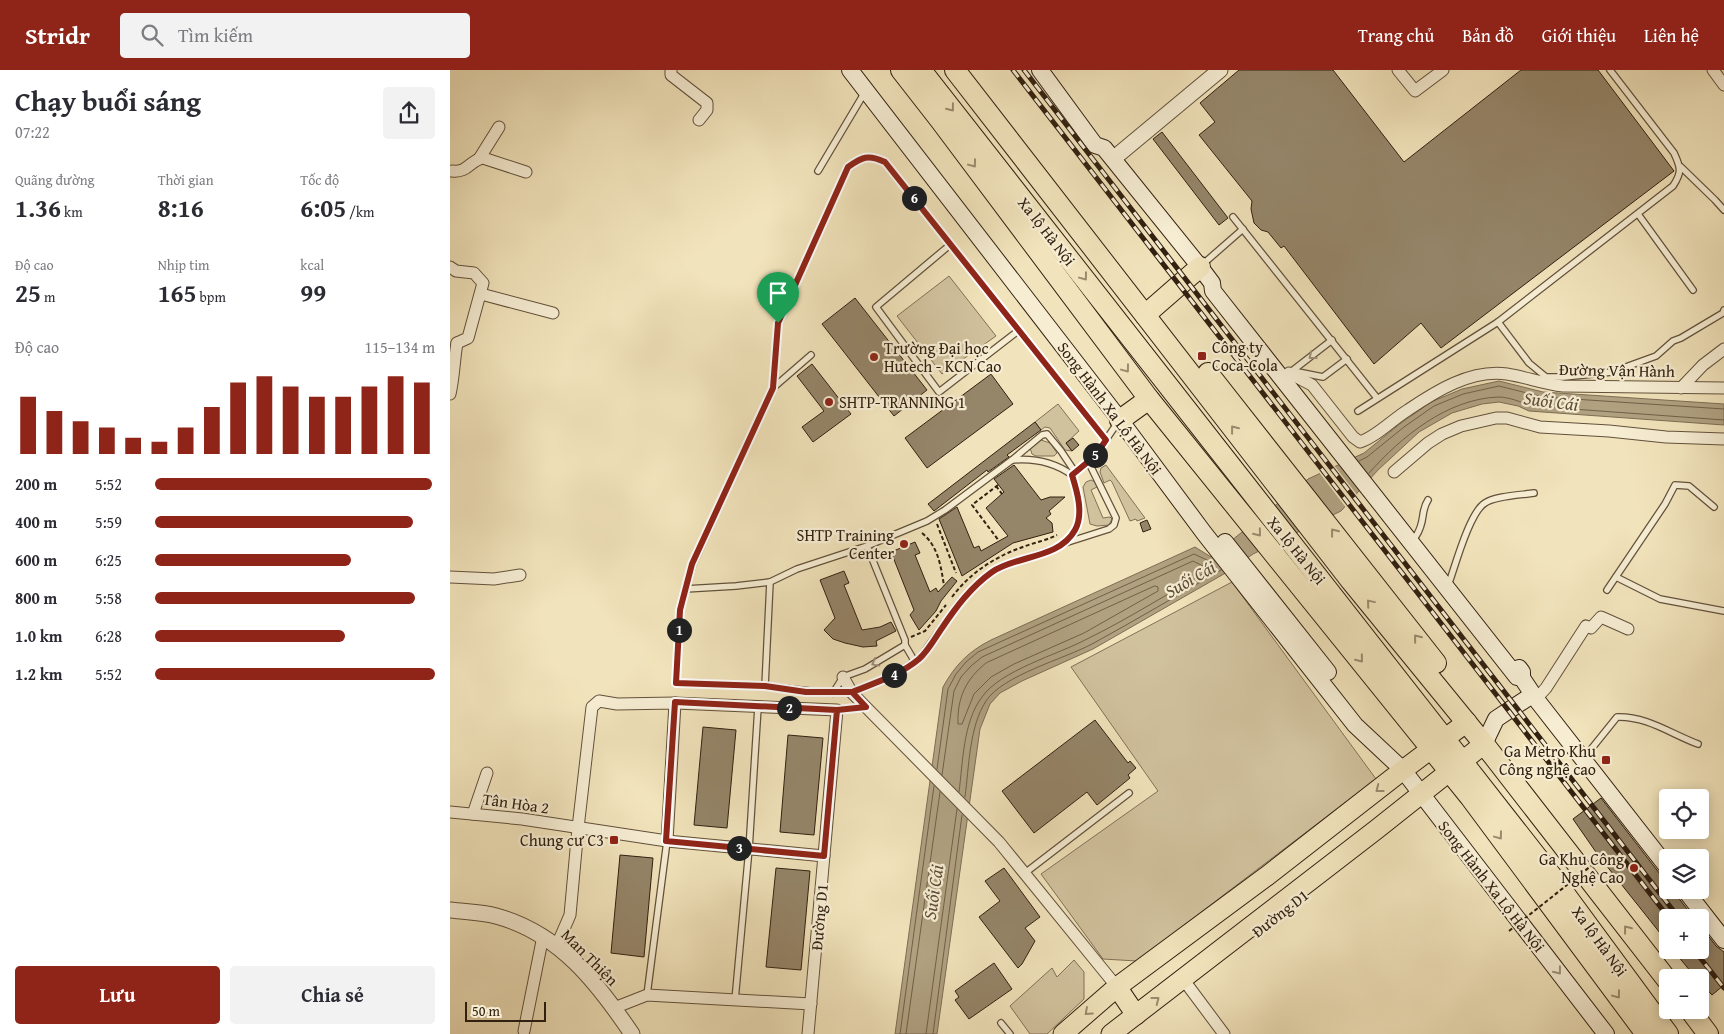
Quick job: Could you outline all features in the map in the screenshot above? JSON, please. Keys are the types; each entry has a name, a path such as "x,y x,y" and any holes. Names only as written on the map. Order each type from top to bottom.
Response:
{"highway":[{"name":"Xa lộ Hà Nội","path":"901,70 1149,399 1236,489"},
{"name":"Xa lộ Hà Nội","path":"920,70 1236,489 1326,602 1413,726 1437,744"},
{"name":"Xa lộ Hà Nội","path":"955,70 1150,310 1357,576 1484,727 1659,969"},
{"name":"Xa lộ Hà Nội","path":"971,70 1150,310"},
{"path":"1150,310 1200,267"},
{"path":"1124,416 1149,399"},
{"name":"Xa lộ Hà Nội","path":"1326,602 1408,691 1437,744 1548,871 1668,1034"},
{"path":"1408,691 1413,726"},
{"name":"Xa lộ Hà Nội","path":"1455,766 1470,797 1646,1034"},
{"path":"1697,1019 1708,1034"}],"main road":[{"name":"Song Hành Xa Lộ Hà Nội","path":"850,70 1124,416"},
{"name":"Song Hành Xa Lộ Hà Nội","path":"862,70 1208,529 1290,633 1355,725 1403,770 1606,1034"},
{"path":"1040,70 1095,145 1108,154 1200,267 1212,283 1213,290 1450,580 1522,672 1522,678 1534,697 1659,857"},
{"path":"1053,70 1104,137 1108,154"},
{"path":"1212,283 1220,284 1291,372 1331,434"},
{"path":"1407,529 1517,677 1522,678"},
{"name":"Đường D1","path":"1063,1034 1117,987 1287,861 1437,744 1484,727 1534,697"},
{"name":"Đường D1","path":"1113,1034 1378,829 1455,766 1484,727"},
{"path":"1692,899 1724,940"},
{"path":"1117,987 1136,1015"}],"street":[{"path":"671,70 671,75 707,103 707,110 699,120"},
{"path":"1108,154 1204,75 1220,70"},
{"path":"1398,70 1415,91 1443,70"},
{"path":"1713,70 1724,85"},
{"path":"451,168 463,171 479,159 500,127"},
{"path":"479,159 484,158 526,172"},
{"path":"450,267 474,274 483,283 468,338 454,340 450,394"},
{"path":"481,294 553,313"},
{"path":"1681,388 1703,365 1724,349"},
{"name":"Đường Vận Hành","path":"1291,372 1312,385 1353,437 1360,442 1432,394 1464,379 1486,374 1504,374 1545,384 1563,386 1724,388"},
{"path":"1394,472 1428,443 1442,434 1461,426 1496,418 1507,418 1540,427 1666,437 1724,439"},
{"path":"450,577 494,580 520,575"},
{"path":"1534,697 1546,688 1586,626 1591,628 1601,617 1628,629"},
{"path":"842,677 852,692 866,707 999,842 1117,987"},
{"path":"557,946 570,915 592,707 599,701 617,704 675,702 837,710"},
{"path":"666,841 675,702"},
{"name":"Đường D1","path":"808,1034 837,710"},
{"path":"473,814 487,773"},
{"name":"Tân Hòa 2","path":"450,812 522,819 666,841 824,856"},
{"name":"Man Thiện","path":"450,910 494,916 520,924 543,936 557,946 586,974 614,1008 632,1034"},
{"path":"524,1031 543,936"},
{"path":"1180,984 1224,1034"},
{"path":"614,1008 647,995 811,1004"}],"lane":[{"path":"1610,70 1674,153 1680,167 1724,210"},
{"path":"818,171 866,90"},
{"path":"1088,461 1116,518 1114,525 1108,529 1065,543 994,571 976,585 958,604 920,658 896,674 852,692 833,693 765,686 676,683 680,610 692,564 773,388 778,323 848,167 862,157 876,158 885,162 1106,440"},
{"path":"1358,411 1498,322 1673,186 1679,177 1680,167"},
{"path":"1638,214 1694,290"},
{"path":"1233,217 1377,398"},
{"path":"1200,267 1243,229"},
{"path":"951,244 876,307 940,392 1018,330"},
{"path":"1498,322 1529,363 1546,377 1564,377 1612,372 1656,356 1673,341 1701,327 1724,310"},
{"path":"1291,372 1332,340"},
{"path":"773,388 811,355"},
{"path":"1291,372 1323,377 1347,359"},
{"path":"1073,473 1095,456 1124,416"},
{"path":"685,588 736,586 770,582 797,569 867,546 914,527 934,516 1012,460 1042,435 1047,434 1061,451 1073,473 1077,491 1078,517 1076,529 1065,543"},
{"path":"1012,460 1023,459 1046,462 1073,473"},
{"path":"1607,590 1665,504 1675,485 1689,486 1714,507"},
{"path":"1450,580 1461,546 1475,514 1484,503 1534,493"},
{"path":"1407,529 1422,526 1424,507 1428,500"},
{"path":"867,546 905,640 905,645 915,662"},
{"path":"1616,577 1660,599 1724,611"},
{"path":"765,686 770,582"},
{"path":"833,693 842,677 865,669 905,645"},
{"path":"735,1000 749,849 758,707"},
{"path":"837,710 866,707"},
{"path":"1583,760 1617,717 1628,717 1653,722 1680,737 1698,744"},
{"path":"1025,873 1129,793"},
{"path":"647,995 666,841"},
{"path":"1001,1023 1010,1034"}],"path":[{"path":"990,476 1002,494"},
{"path":"997,485 972,505 999,541"},
{"path":"934,516 956,573"},
{"path":"914,527 926,536 935,550 944,586"},
{"path":"1509,931 1606,854"}],"shaded area":[{"path":"949,276 996,336 942,374 897,316"},
{"path":"1058,404 1079,431 1066,443 1072,451 1065,450 1050,428 1045,427 1041,430 1035,422"},
{"path":"1041,440 1050,443 1057,453 1054,456 1036,456 1032,454 1030,448"},
{"path":"1106,465 1145,518 1130,521 1112,482 1110,480 1104,483 1100,472 1101,468"},
{"path":"1091,480 1098,485 1091,490 1103,518 1110,517 1112,519 1109,525 1097,526 1090,524 1083,487 1086,482"},
{"path":"1232,582 1376,779 1137,961 1103,959 1041,874 1158,791 1071,667"},
{"path":"1074,960 1084,972 1084,999 1047,1034 1030,1034 1010,1006 1052,968 1057,977"}],"water":[{"name":"Suối Cái","path":"1499,381 1543,392 1724,404 1724,425 1529,411 1518,406 1499,402 1482,404 1452,413 1419,432 1378,470 1341,511 1253,554 1229,571 1093,649 1000,693 990,704 980,729 937,1034 895,1034 943,687 958,665 969,654 991,640 1195,547 1211,557 1308,479 1364,453 1431,402 1462,389"}],"pier":[{"path":"1333,464 1358,496 1347,509 1318,471"}],"building":[{"path":"1239,70 1333,70 1404,162 1521,70 1598,70 1674,171 1441,348 1421,323 1374,364 1284,246 1281,248 1268,232 1261,230 1254,223 1251,209 1252,201 1199,135 1215,122 1200,103"},
{"path":"1162,132 1228,218 1219,225 1153,139"},
{"name":"Trường Đại học Hutech - KCN Cao","path":"855,298 927,390 894,416 822,324"},
{"name":"SHTP-TRANNING 1","path":"812,364 851,414 813,442 802,427 824,411 797,376"},
{"path":"991,374 1013,404 927,468 905,438"},
{"path":"1035,422 1041,430 1007,455 1009,457 988,472 987,470 934,511 928,504"},
{"path":"1073,438 1079,445 1072,451 1066,443"},
{"path":"1014,465 1041,500 1050,497 1065,497 1049,511 1051,514 1046,518 1052,523 1053,532 1013,543 962,576 939,519 957,507 974,548 979,546 981,551 1008,536 986,508 1004,492 994,479"},
{"path":"1147,520 1151,529 1143,532 1140,523"},
{"path":"915,542 920,553 915,555 930,592 936,588 938,592 952,577 957,581 941,601 936,611 919,630 910,615 914,610 891,552"},
{"path":"844,571 849,583 844,585 862,630 880,627 891,622 896,631 876,641 877,646 863,647 845,643 833,639 824,630 835,618 820,580"},
{"path":"1095,720 1128,763 1130,761 1136,768 1128,775 1130,778 1097,805 1087,792 1034,833 1002,791"},
{"path":"703,727 736,730 727,828 694,825"},
{"path":"788,735 823,738 814,835 780,832"},
{"name":"Ga Khu Công Nghệ Cao","path":"1601,798 1659,873 1659,899 1679,899 1687,909 1659,909 1659,932 1598,855 1573,819"},
{"path":"620,855 653,858 644,957 611,953"},
{"path":"776,868 810,871 801,970 766,967"},
{"path":"1004,868 1040,917 1025,928 1035,941 1018,968 979,917 1000,901 985,881"},
{"path":"1709,937 1724,952 1724,985 1712,995 1709,992 1709,969 1689,969 1680,959 1709,959"},
{"path":"994,963 1012,989 969,1019 955,1000 959,997 955,991"}],"railway":[{"path":"1013,70 1662,909"},
{"path":"1024,70 1672,909"},
{"path":"1701,959 1724,988"}],"place":[{"name":"Công ty Coca-Cola","path":"1202,356"},
{"name":"Trường Đại học Hutech - KCN Cao","path":"874,357"},
{"name":"SHTP-TRANNING 1","path":"829,402"},
{"name":"SHTP Training Center","path":"904,544"},
{"name":"Ga Metro Khu Công nghệ cao","path":"1606,760"},
{"name":"Chung cư C3","path":"614,840"},
{"name":"Ga Khu Công Nghệ Cao","path":"1634,868"}],"route":[{"path":"778,323 773,388 692,564 685,588 680,610 676,683 765,686 806,692 852,692 866,707 837,710 675,702 666,841 824,856 837,710 866,707 858,699 852,692 896,674 920,658 958,604 976,585 994,571 1065,543 1076,529 1078,517 1079,504 1072,475 1095,456 1106,440 885,162 876,158 862,157 848,167 778,323"}]}
